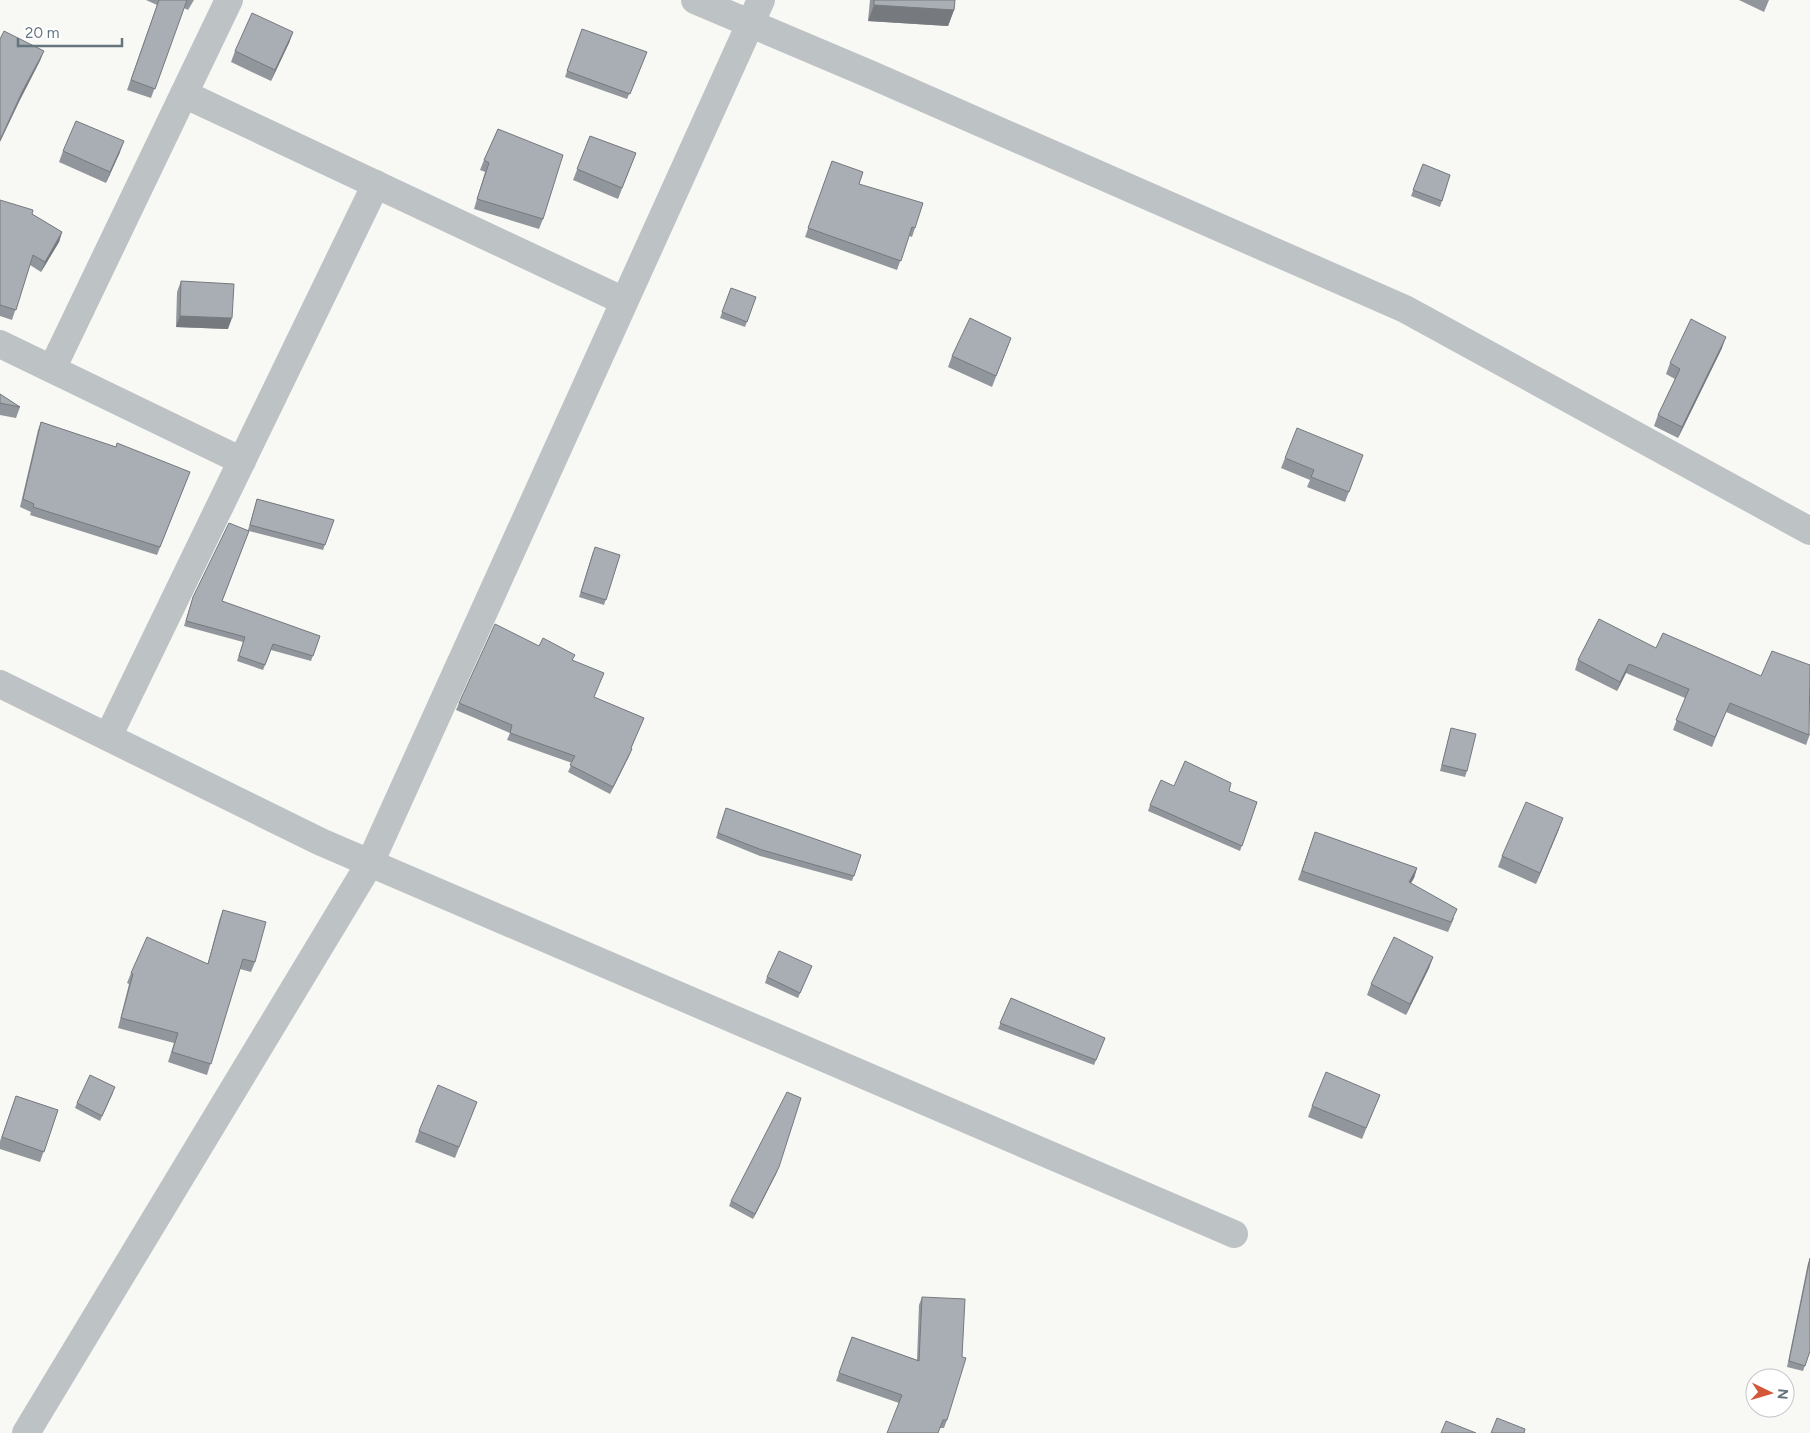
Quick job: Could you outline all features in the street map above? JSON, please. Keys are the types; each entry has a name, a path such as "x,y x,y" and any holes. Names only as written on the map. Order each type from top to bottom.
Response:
{"street":[{"path":"52,369 228,0"},
{"path":"695,0 755,12 874,76 1406,309 1810,531"},
{"path":"26,1433 370,863 755,12"},
{"path":"184,94 624,301"},
{"path":"108,737 376,184"},
{"path":"0,344 242,460"},
{"path":"0,684 321,842 1234,1234"}],"building":[{"path":"159,0 187,0 155,89 131,80"},
{"path":"874,0 955,0 954,10 874,5"},
{"path":"252,13 293,32 275,70 235,51"},
{"path":"582,29 647,52 630,94 567,71"},
{"path":"4,31 44,51 23,90 0,140 0,39"},
{"path":"76,121 124,141 110,172 63,151"},
{"path":"498,129 563,155 543,219 477,199 489,163 484,160"},
{"path":"590,136 636,153 622,188 577,169"},
{"path":"832,161 863,172 859,184 923,203 915,228 912,227 901,261 808,228"},
{"path":"1423,164 1450,175 1442,201 1413,190"},
{"path":"0,200 33,210 32,214 62,232 45,262 33,255 16,310 0,305"},
{"path":"181,281 234,284 232,318 180,316"},
{"path":"731,288 756,297 747,322 722,312"},
{"path":"970,318 1011,338 996,376 952,356"},
{"path":"1691,319 1726,337 1682,427 1658,415 1680,369 1670,363"},
{"path":"0,394 20,407 0,403"},
{"path":"41,422 116,447 117,443 190,472 160,547 33,507 34,504 23,499"},
{"path":"1297,428 1363,455 1349,492 1311,477 1314,470 1285,458"},
{"path":"257,499 334,520 325,545 250,525"},
{"path":"229,523 249,531 222,601 320,636 313,656 273,644 265,665 239,656 245,637 186,621 193,597"},
{"path":"595,547 620,555 606,600 581,592"},
{"path":"1599,619 1656,648 1663,633 1761,676 1772,651 1810,665 1809,735 1730,703 1715,737 1676,720 1689,689 1629,664 1620,682 1578,660"},
{"path":"495,624 539,646 543,638 575,655 572,660 604,673 594,697 644,718 632,749 613,787 570,765 575,756 510,733 512,725 459,703"},
{"path":"1451,728 1476,734 1467,771 1442,765"},
{"path":"1185,761 1231,783 1229,791 1257,802 1242,846 1150,805 1161,780 1174,786"},
{"path":"1526,802 1563,818 1540,873 1502,856"},
{"path":"726,808 861,855 854,876 762,850 718,833"},
{"path":"1315,832 1417,868 1409,882 1457,909 1451,922 1302,871"},
{"path":"223,910 266,922 255,962 243,959 211,1064 172,1052 178,1033 121,1018 133,974 131,973 147,937 208,964"},
{"path":"1394,937 1433,957 1410,1004 1371,984"},
{"path":"779,951 812,966 800,993 767,977"},
{"path":"1011,998 1105,1038 1096,1060 1000,1023"},
{"path":"1326,1072 1380,1095 1366,1128 1312,1106"},
{"path":"90,1075 115,1087 102,1116 77,1103"},
{"path":"438,1085 477,1102 459,1147 419,1131"},
{"path":"787,1092 801,1098 779,1167 755,1214 731,1201"},
{"path":"16,1096 58,1110 44,1152 2,1137"},
{"path":"1810,1258 1810,1351 1805,1366 1789,1361"},
{"path":"922,1297 965,1299 962,1357 966,1358 947,1420 943,1420 938,1433 887,1433 902,1395 839,1373 852,1337 919,1361"},
{"path":"1497,1418 1525,1429 1524,1433 1491,1433"},
{"path":"1446,1421 1476,1433 1441,1433"}]}
